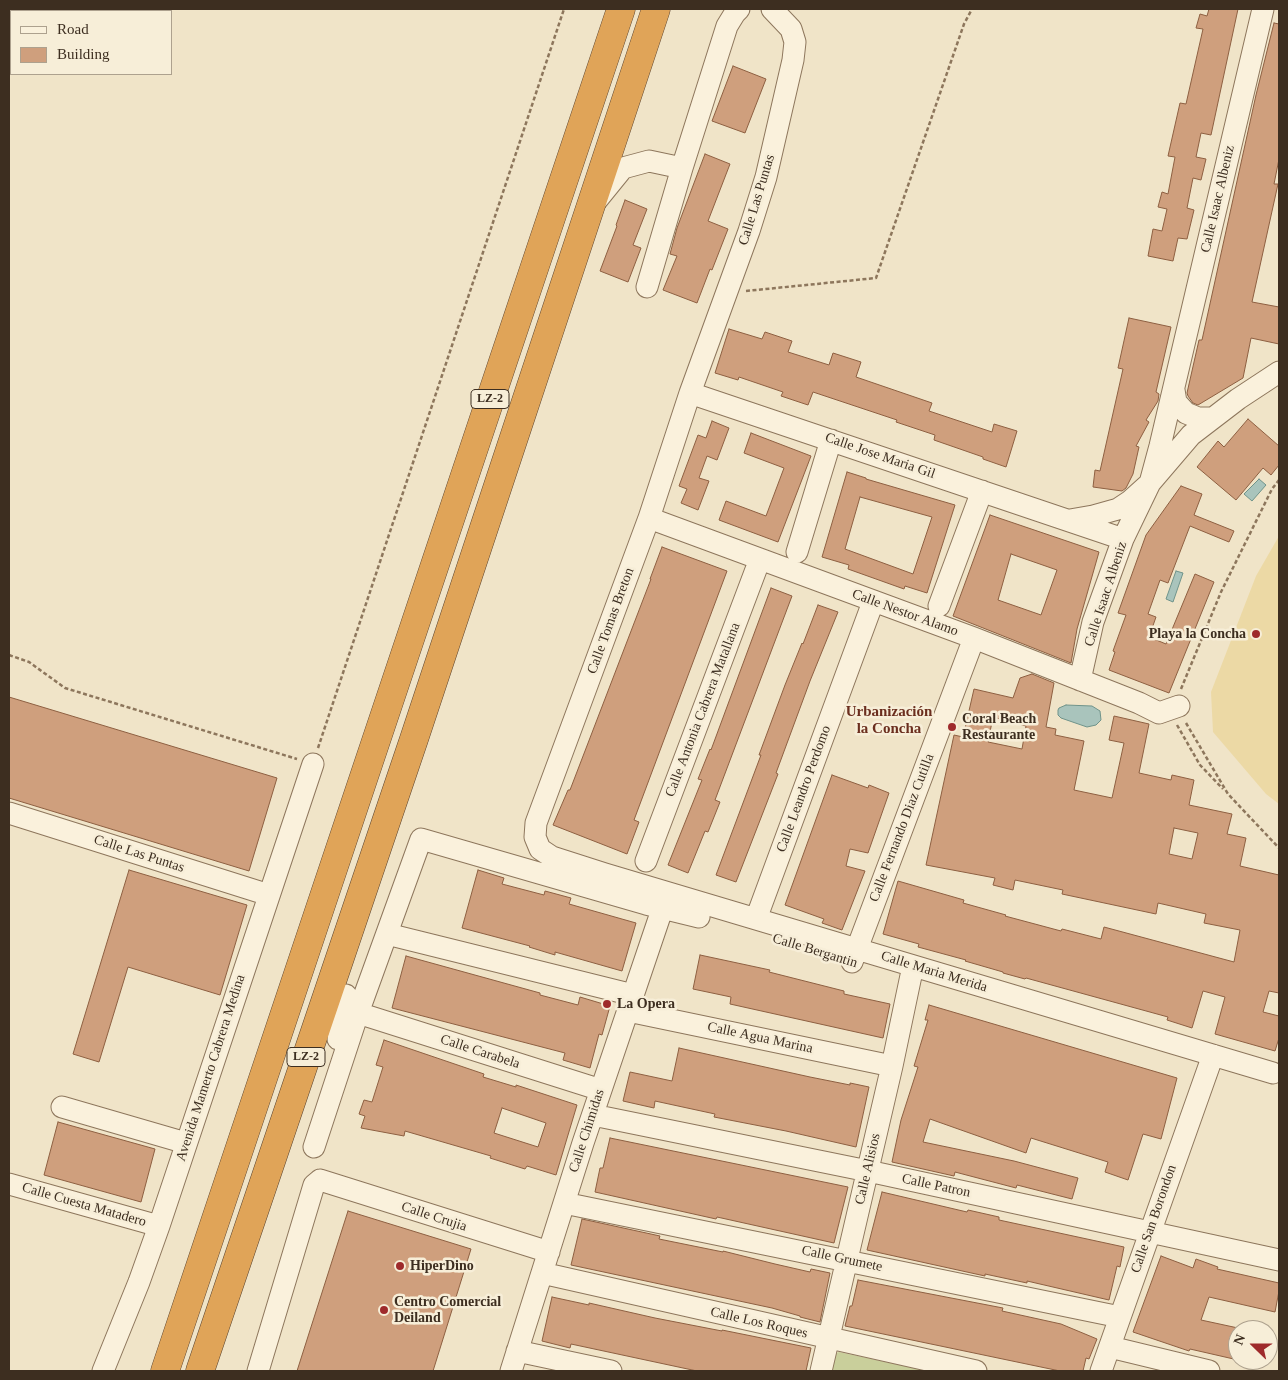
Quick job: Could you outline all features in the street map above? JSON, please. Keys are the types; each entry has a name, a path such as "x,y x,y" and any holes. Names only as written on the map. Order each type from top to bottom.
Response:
{"highway":[{"name":"LZ-2","path":"165,1371 621,9"},
{"name":"LZ-2","path":"200,1371 413,742 656,9"},
{"name":"LZ-2","path":"218,1371 352,1004 405,804 413,742"},
{"name":"LZ-2","path":"147,1371 183,1278 211,1232"}],"street":[{"path":"647,286 682,168 728,26 739,9"},
{"name":"Calle Las Puntas","path":"690,393 766,177 793,60 795,42 791,29 772,9"},
{"name":"Calle Isaac Albeniz","path":"1080,680 1093,622 1123,538 1150,483 1174,390 1263,9"},
{"path":"589,210 623,168 649,161 682,168"},
{"name":"Calle Isaac Albeniz","path":"1150,483 1191,436 1213,418 1279,372"},
{"path":"1174,390 1176,402 1183,410 1198,418 1213,418"},
{"name":"Calle Jose Maria Gil","path":"690,393 1123,538"},
{"name":"Calle Tomas Breton","path":"604,874 552,857 540,849 535,837 536,823 649,518 690,393"},
{"path":"796,552 831,440"},
{"path":"1070,520 1118,508 1130,501 1150,483"},
{"path":"939,606 982,491"},
{"name":"Calle Nestor Alamo","path":"649,518 974,638 1080,680 1169,709"},
{"name":"Calle Antonia Cabrera Matallana","path":"646,861 760,559"},
{"name":"Calle Leandro Perdomo","path":"756,919 873,602"},
{"name":"Calle Fernando Diaz Cutilla","path":"854,955 974,638"},
{"name":"Avenida Mamerto Cabrera Medina","path":"103,1371 139,1282 159,1226 313,764"},
{"name":"Calle Las Puntas","path":"9,813 269,895"},
{"name":"Calle Bergantin","path":"387,934 421,839 665,900 686,913 854,955 1210,1061"},
{"path":"604,874 620,874 646,861 665,900"},
{"path":"604,874 665,900 756,919 854,955"},
{"name":"Calle Chimidas","path":"514,1361 564,1202 665,900"},
{"path":"258,1371 314,1185 320,1180 314,1147 314,1121 323,1084 339,1034 387,934"},
{"name":"Calle Agua Marina","path":"387,934 631,1003 892,1066"},
{"name":"Calle Alisios","path":"821,1371 912,973"},
{"name":"Calle Carabela","path":"352,1004 601,1090"},
{"path":"1210,1061 1273,1073"},
{"name":"Calle San Borondon","path":"1101,1371 1210,1061"},
{"path":"62,1107 186,1143"},
{"name":"Calle Patron","path":"593,1116 868,1171 1279,1260"},
{"name":"Calle Crujia","path":"320,1180 549,1252"},
{"name":"Calle Cuesta Matadero","path":"9,1184 159,1226"},
{"name":"Calle Grumete","path":"564,1202 1120,1317"},
{"name":"Calle Los Roques","path":"542,1273 976,1371"},
{"path":"1110,1347 1209,1371"},
{"path":"514,1361 611,1371"}],"path":[{"path":"9,655 29,662 65,688 313,764 564,9"},
{"path":"726,293 876,278 961,34 972,9"},
{"path":"1169,709 1180,690 1221,592 1272,489 1279,480"},
{"path":"1169,709 1175,723 1200,765 1279,848"},
{"path":"1169,709 1184,720 1228,794"}],"green space":[{"path":"839,1352 928,1371 831,1371 836,1353"}],"sand":[{"name":"Playa la Concha","path":"1279,536 1279,804 1266,794 1213,732 1211,692 1256,576"}],"water":[{"path":"1259,479 1266,485 1252,501 1244,494"},
{"path":"1176,571 1183,573 1173,602 1166,599"},
{"path":"1066,705 1092,706 1100,711 1101,720 1096,725 1087,727 1061,718 1058,715 1058,710"}],"building":[{"path":"1209,9 1238,9 1211,135 1201,133 1196,157 1206,159 1201,180 1193,178 1187,208 1194,210 1187,239 1178,238 1173,261 1148,256 1153,229 1162,231 1167,209 1158,207 1162,192 1168,194 1175,157 1168,156 1180,103 1186,104 1203,29 1196,28 1200,14 1207,16"},
{"path":"1274,23 1279,24 1279,159 1274,184 1278,184 1252,302 1279,307 1279,344 1251,338 1243,378 1198,405 1193,403 1187,393 1199,340 1202,340 1256,95"},
{"path":"733,66 766,79 745,133 712,121"},
{"path":"705,154 730,164 708,221 728,229 697,303 663,290 677,256 670,254 677,228"},
{"path":"625,200 647,209 633,245 641,248 628,282 600,271"},
{"path":"1129,318 1171,327 1156,392 1159,394 1158,401 1146,420 1149,422 1136,446 1139,447 1133,474 1126,488 1122,491 1093,487 1095,470 1100,471 1123,369 1118,368"},
{"path":"729,329 762,339 765,332 792,341 788,352 829,365 833,353 861,362 856,377 932,403 929,411 992,432 994,424 1017,431 1006,467 934,440 935,435 896,422 897,420 813,392 808,405 781,396 783,392 739,377 738,380 715,373"},
{"path":"1248,419 1279,446 1279,465 1271,475 1263,468 1236,500 1197,467 1218,441 1224,447"},
{"path":"712,421 729,428 717,460 707,456 699,478 709,481 698,510 681,503 687,489 679,486 698,435 706,438"},
{"path":"751,433 811,456 778,542 719,520 726,501 766,516 784,468 744,453"},
{"path":"847,472 955,505 927,593 905,586 904,589 848,569 849,565 822,557","holes":["860,497 932,517 913,574 845,549"]},
{"path":"1181,486 1202,494 1194,515 1234,531 1229,542 1190,526 1168,583 1160,580 1148,614 1156,617 1149,637 1166,644 1195,574 1214,582 1169,693 1109,670 1115,652 1113,651 1126,615 1118,613 1146,535"},
{"path":"990,515 1099,552 1077,629 1071,663 953,616","holes":["1011,554 1057,570 1041,615 998,600"]},
{"path":"662,547 727,571 634,820 639,822 627,854 553,825 568,790 570,790"},
{"path":"771,588 792,596 715,800 720,802 708,832 705,831 688,873 668,865 702,780 698,779 711,750"},
{"path":"818,605 838,612 810,681 776,773 778,774 736,882 716,875 785,685"},
{"path":"1032,674 1054,683 1046,727 1056,729 1055,735 1084,741 1074,790 1112,798 1124,743 1109,740 1114,716 1149,724 1139,773 1171,780 1172,775 1194,780 1189,805 1232,814 1227,834 1246,838 1240,866 1279,875 1279,993 1269,991 1263,1012 1279,1016 1279,1038 1275,1051 1215,1034 1225,997 1203,991 1192,1028 1167,1020 1168,1017 1003,973 966,960 918,947 919,944 883,934 898,881 964,900 963,903 1005,916 1061,931 1062,929 1101,939 1104,927 1234,962 1240,930 1204,923 1206,914 1158,903 1156,914 1062,894 1063,890 1015,880 1013,890 993,885 995,878 926,865 954,735 963,737 974,689 1013,698 1020,678","holes":["993,717 1026,726 1022,749 988,742","1174,828 1198,833 1192,859 1169,854"]},
{"path":"9,697 277,778 249,871 9,798"},
{"path":"832,775 868,788 869,785 889,793 868,853 850,849 846,866 865,871 842,930 822,923 824,919 785,905"},
{"path":"129,870 247,905 220,995 128,967 99,1062 73,1054"},
{"path":"478,870 504,878 502,884 544,895 545,891 571,898 569,904 636,923 622,971 555,952 555,955 530,946 462,928"},
{"path":"700,955 770,970 769,972 844,991 844,994 890,1004 883,1038 730,1004 731,997 693,989"},
{"path":"406,956 578,1005 580,997 610,1006 602,1035 599,1034 590,1068 563,1060 565,1053 392,1008"},
{"path":"929,1005 1177,1078 1161,1139 1143,1134 1128,1180 1105,1172 1108,1162 1031,1138 1026,1153 930,1119 923,1142 1014,1161 1078,1178 1072,1199 1017,1185 1016,1188 955,1172 954,1176 892,1162 901,1120 918,1067 914,1066 928,1020 925,1020"},
{"path":"384,1040 484,1074 483,1077 516,1087 516,1085 577,1105 556,1175 527,1166 525,1169 490,1158 491,1156 405,1131 404,1136 361,1128 365,1116 359,1114 364,1100 372,1102 383,1067 376,1065","holes":["502,1108 546,1123 538,1147 494,1133"]},
{"path":"679,1048 810,1077 869,1087 856,1147 714,1117 715,1114 655,1101 654,1108 623,1101 630,1072 672,1081"},
{"path":"58,1122 155,1149 141,1202 44,1175"},
{"path":"610,1138 848,1187 834,1243 595,1192 600,1168 603,1168"},
{"path":"882,1192 967,1212 968,1210 999,1217 999,1220 1124,1247 1120,1267 1117,1266 1109,1300 1027,1281 1027,1283 985,1274 985,1276 867,1250"},
{"name":"Centro Comercial Deiland","path":"348,1211 471,1249 433,1371 297,1371"},
{"path":"582,1219 660,1236 659,1239 723,1251 810,1272 811,1269 830,1273 820,1322 772,1308 571,1265"},
{"path":"1161,1256 1193,1268 1196,1259 1218,1267 1217,1269 1279,1283 1275,1312 1209,1297 1201,1320 1228,1326 1228,1358 1190,1349 1189,1351 1133,1332"},
{"path":"858,1280 1003,1308 1002,1311 1061,1324 1097,1339 1089,1359 1086,1358 1083,1371 1060,1371 845,1326"},
{"path":"552,1297 811,1348 806,1371 697,1371 571,1344 570,1348 542,1341"}],"place":[{"name":"Playa la Concha","path":"1256,634"},
{"name":"Coral Beach Restaurante","path":"952,727"},
{"name":"La Opera","path":"607,1004"},
{"name":"HiperDino","path":"400,1266"},
{"name":"Centro Comercial Deiland","path":"384,1310"}],"district":[{"name":"Urbanización la Concha","path":"889,720"}]}
